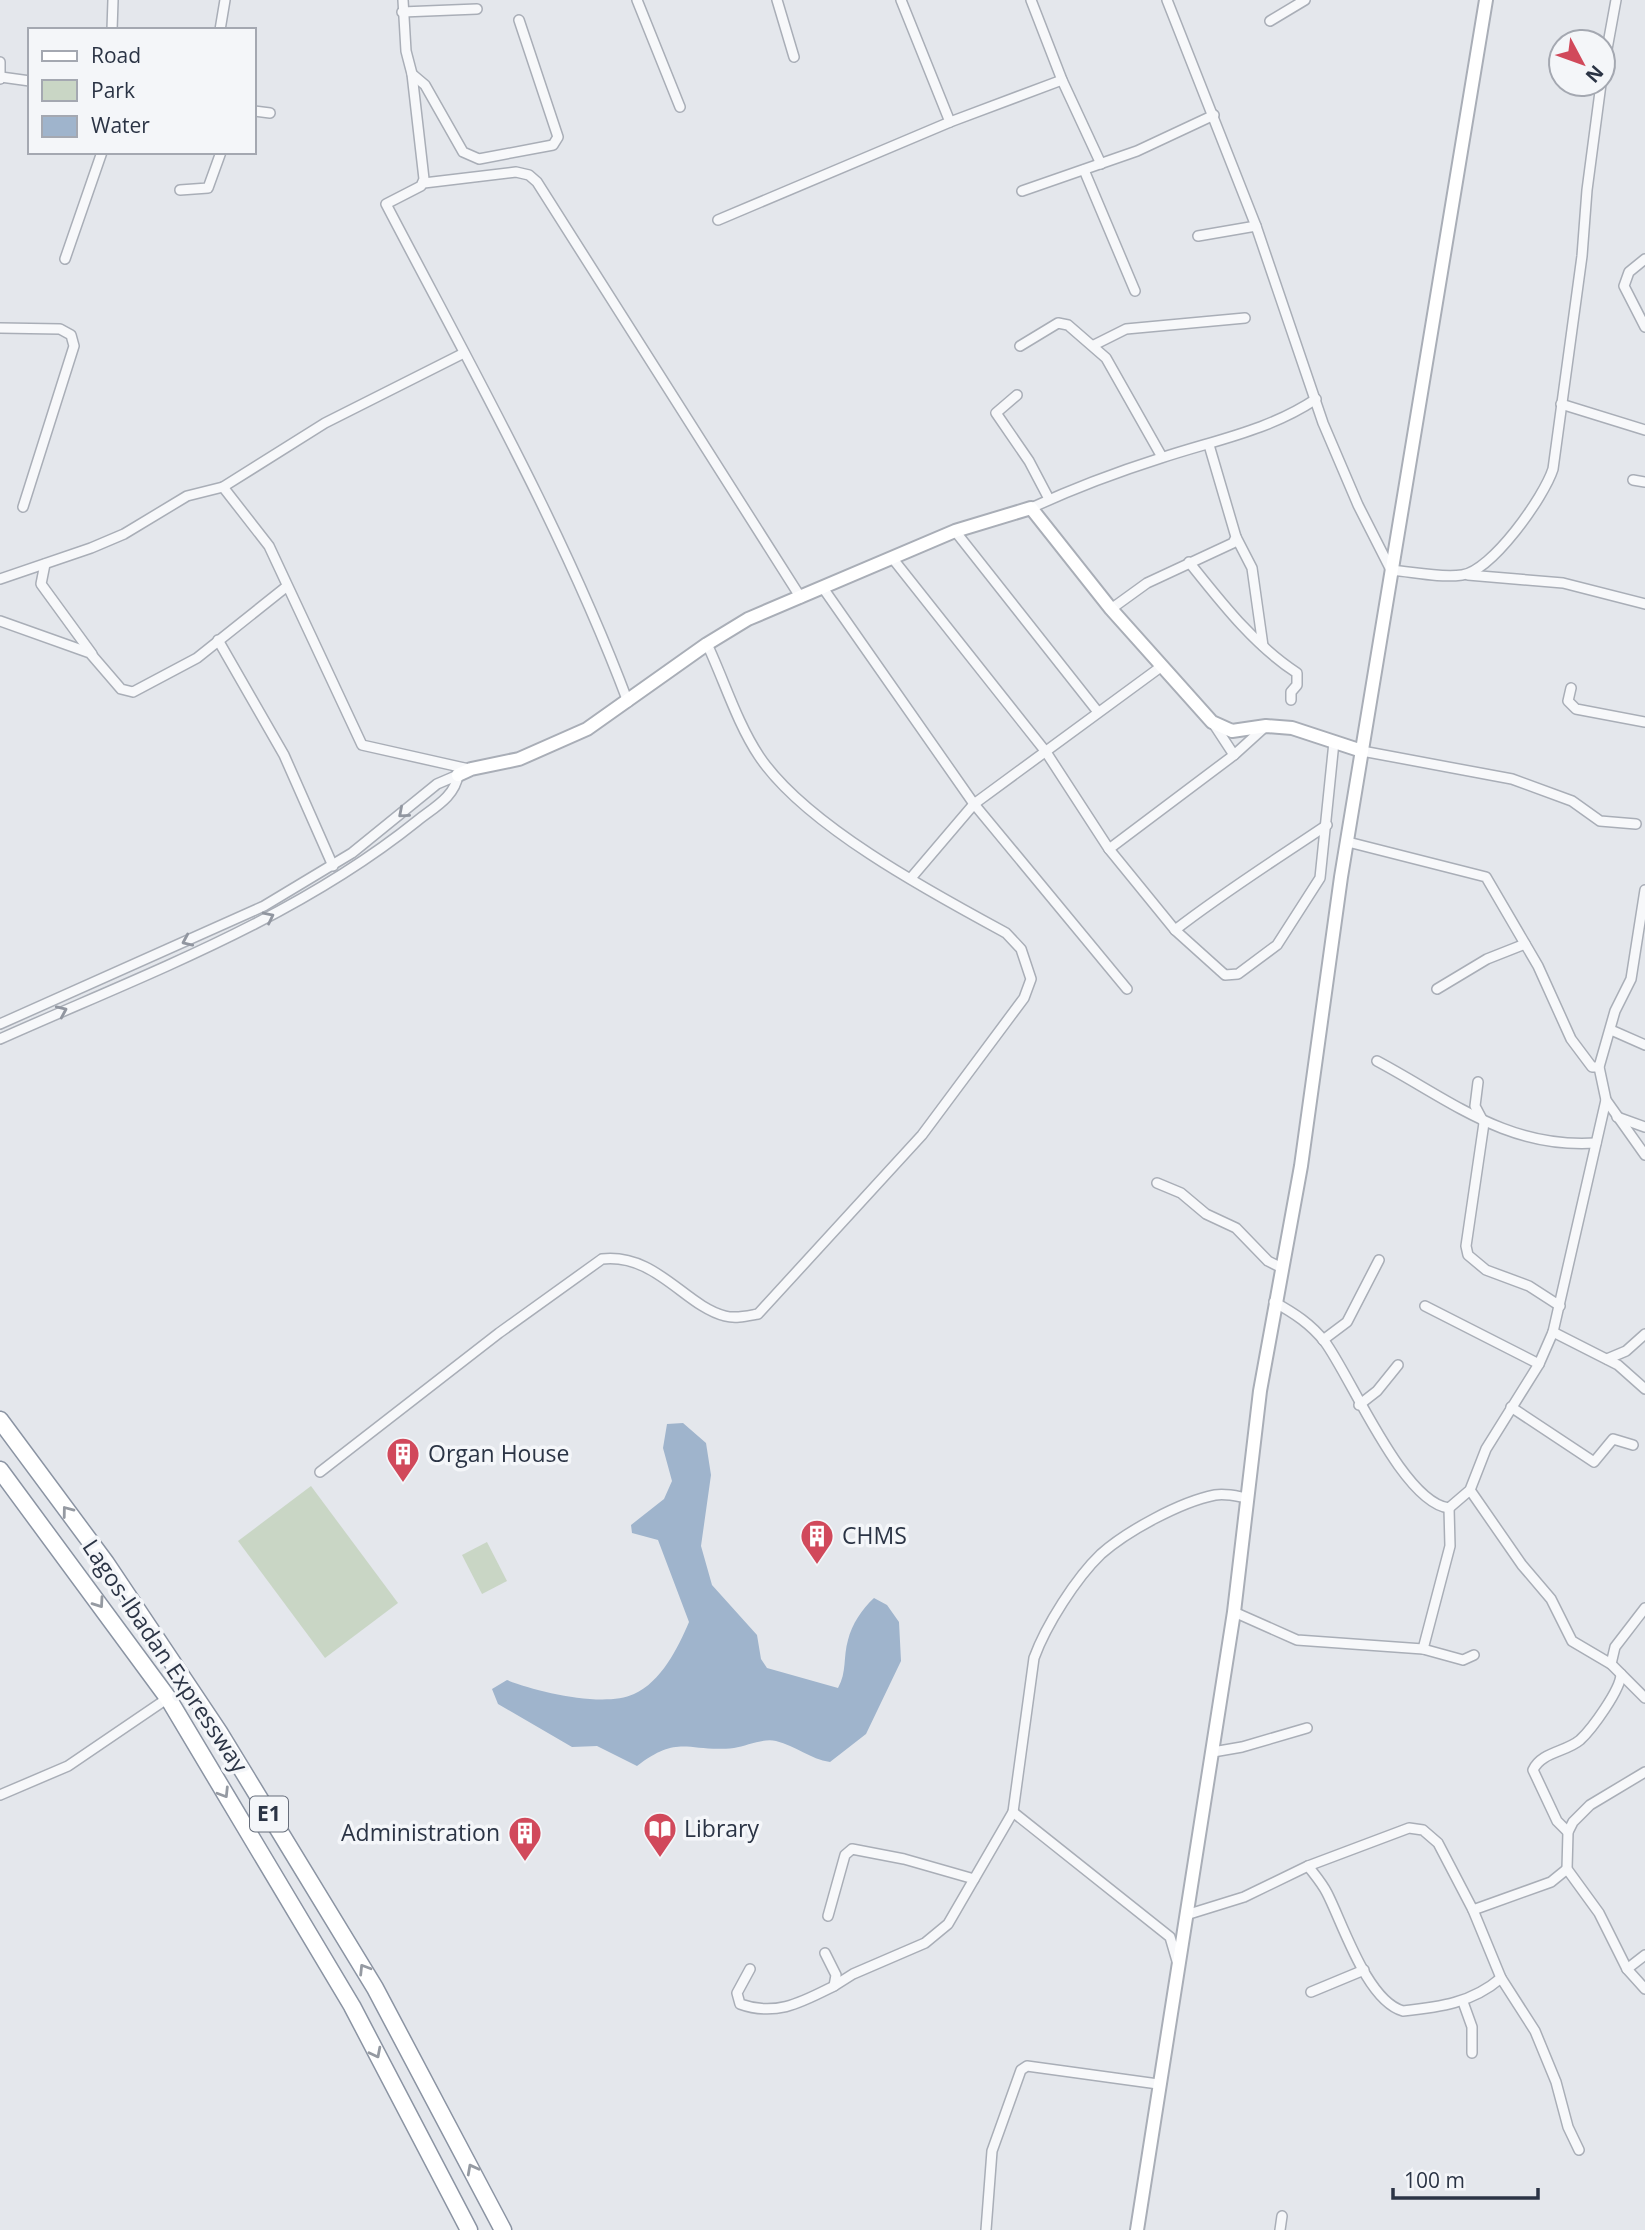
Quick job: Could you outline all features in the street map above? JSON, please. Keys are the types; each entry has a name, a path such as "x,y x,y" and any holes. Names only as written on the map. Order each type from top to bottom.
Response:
{"highway":[{"name":"Lagos-Ibadan Expressway","path":"0,1420 106,1563 219,1732 375,1988 503,2230"},
{"name":"Lagos-Ibadan Expressway","path":"0,1470 168,1699 352,2006 469,2230"}],"street":[{"path":"112,28 113,0"},
{"path":"220,28 225,0"},
{"path":"403,0 406,51 412,74 424,183"},
{"path":"637,0 680,107"},
{"path":"777,0 794,57"},
{"path":"901,0 950,122"},
{"path":"1031,0 1062,80 1101,164"},
{"path":"1167,0 1256,226 1316,399 1352,492 1391,570"},
{"path":"1270,22 1305,0"},
{"path":"1137,2230 1234,1612 1274,1302 1303,1153 1362,751 1486,0"},
{"path":"1611,28 1616,0"},
{"path":"402,12 477,9"},
{"path":"412,74 425,85 463,152 470,157 479,159 553,145 558,137 519,20"},
{"path":"0,61 0,78 28,81"},
{"path":"718,220 950,122 1062,80"},
{"path":"1464,575 1476,570 1520,526 1547,489 1553,470 1583,256 1587,190 1599,98"},
{"path":"256,111 270,113"},
{"path":"1022,191 1137,151 1214,115"},
{"path":"65,259 101,154"},
{"path":"180,190 208,188 220,154"},
{"path":"1084,170 1135,291"},
{"path":"628,702 601,631 556,533 386,204 424,183 516,172 529,175 537,182 801,598"},
{"path":"1198,236 1256,226"},
{"path":"1645,259 1629,272 1624,286 1645,327"},
{"path":"1094,345 1126,329 1244,318"},
{"path":"1020,346 1063,322 1094,345 1106,358 1162,457"},
{"path":"0,328 60,329 71,335 74,346 23,507"},
{"path":"0,579 124,534 187,496 223,487 325,423 464,353"},
{"path":"1017,395 996,413 1029,461 1049,499"},
{"path":"0,1024 264,906 332,866 392,822 437,784 471,769 520,759 552,747 587,729 707,644 748,619 955,531 1031,508 1162,457 1209,445 1287,419 1316,399"},
{"path":"1561,404 1645,430"},
{"path":"1209,445 1236,537 1252,568 1263,646"},
{"path":"1633,480 1645,482"},
{"path":"223,487 269,546 362,745 471,769"},
{"path":"1031,508 1111,608 1212,722 1234,755"},
{"path":"955,531 1098,712"},
{"path":"1111,608 1147,583 1189,562 1228,547 1236,537"},
{"path":"893,559 1045,752 1109,849 1175,930 1225,975 1238,974 1277,946 1320,878 1334,742"},
{"path":"1189,562 1226,609 1263,646 1297,673 1297,685 1291,692 1291,700"},
{"path":"45,564 41,584 121,689 133,692 197,658 286,587"},
{"path":"1391,570 1563,583 1645,604"},
{"path":"823,588 974,804 1126,989"},
{"path":"0,621 93,655"},
{"path":"218,640 284,755 332,866"},
{"path":"320,1472 499,1334 603,1259 615,1258 650,1270 722,1315 736,1318 758,1314 922,1135 1024,998 1031,978 1021,949 1006,933 867,852 780,782 758,754 707,644"},
{"path":"911,878 974,804 1161,666"},
{"path":"1571,688 1568,701 1577,709 1645,722"},
{"path":"1212,722 1231,731 1266,726 1292,728 1362,751 1511,779 1572,801 1600,821 1636,824"},
{"path":"1109,849 1234,755 1266,726"},
{"path":"0,1039 269,918 321,890 361,864 448,797 458,775"},
{"path":"1175,930 1238,883 1266,868 1327,825"},
{"path":"1348,842 1483,875 1525,944 1571,1039 1592,1067 1599,1067"},
{"path":"1645,890 1631,979 1615,1011 1599,1067 1606,1100 1645,1155"},
{"path":"1437,989 1488,959 1525,944"},
{"path":"1611,1030 1645,1045"},
{"path":"1377,1061 1484,1123 1549,1140 1596,1143"},
{"path":"1478,1082 1475,1107 1484,1123 1466,1246 1468,1255 1486,1270 1529,1286 1560,1306"},
{"path":"1449,1508 1470,1490 1477,1468 1539,1364 1553,1332 1606,1100"},
{"path":"1616,1117 1645,1127"},
{"path":"1157,1183 1181,1193 1206,1214 1236,1228 1268,1261 1282,1268"},
{"path":"1323,1340 1347,1322 1379,1260"},
{"path":"1274,1302 1298,1316 1323,1340 1385,1448 1436,1505 1449,1508"},
{"path":"1425,1306 1539,1364"},
{"path":"1553,1332 1607,1359 1645,1389"},
{"path":"1607,1359 1626,1351 1645,1334"},
{"path":"1359,1405 1377,1391 1398,1365"},
{"path":"1511,1407 1594,1462 1614,1439 1633,1445"},
{"path":"1470,1490 1522,1565 1551,1599 1572,1641 1611,1664 1645,1698"},
{"path":"750,1969 737,1993 740,2004 755,2010 786,2009 853,1974 925,1944 948,1924 1013,1812 1034,1658 1041,1639 1072,1592 1098,1556 1150,1522 1212,1496 1247,1498"},
{"path":"1423,1649 1450,1546 1449,1508"},
{"path":"1611,1664 1615,1647 1645,1608"},
{"path":"1234,1612 1297,1640 1423,1649 1463,1660 1474,1655"},
{"path":"1568,1832 1557,1821 1533,1770 1547,1756 1579,1741 1618,1688 1621,1674"},
{"path":"0,1795 68,1766 168,1699"},
{"path":"1213,1752 1242,1747 1307,1728"},
{"path":"1473,1910 1551,1882 1563,1872 1568,1832 1590,1805 1645,1772"},
{"path":"1013,1812 1170,1937 1177,1965"},
{"path":"1186,1915 1244,1897 1308,1866 1409,1828 1423,1830 1438,1843 1473,1910 1501,1978 1540,2042 1556,2082 1568,2127 1579,2150"},
{"path":"828,1916 845,1855 852,1849 904,1859 974,1879"},
{"path":"1308,1866 1325,1889 1364,1970 1379,1993 1395,2009 1403,2011 1463,2002 1482,1994 1501,1978"},
{"path":"1563,1872 1578,1882 1599,1913 1627,1969 1645,1989"},
{"path":"825,1953 836,1975 834,1986"},
{"path":"1627,1969 1645,1955"},
{"path":"1311,1992 1364,1970"},
{"path":"1463,2002 1472,2027 1472,2053"},
{"path":"986,2230 992,2151 1021,2070 1027,2066 1158,2084"},
{"path":"1280,2230 1282,2217"}],"green space":[{"path":"311,1486 398,1603 325,1658 238,1541"},
{"path":"487,1542 507,1581 482,1594 462,1555"}],"water":[{"path":"683,1423 706,1443 711,1475 701,1546 712,1585 757,1635 761,1659 767,1668 838,1688 843,1676 850,1634 858,1617 870,1602 874,1598 887,1605 899,1622 901,1661 866,1734 830,1762 771,1740 734,1748 674,1747 637,1766 597,1746 572,1747 498,1704 492,1689 507,1680 570,1697 621,1698 644,1689 667,1663 689,1622 658,1540 632,1533 631,1525 664,1499 672,1481 663,1448 667,1424"}],"place":[{"name":"Organ House","path":"403,1484"},
{"name":"CHMS","path":"817,1566"},
{"name":"Library","path":"660,1859"},
{"name":"Administration","path":"525,1863"}]}
